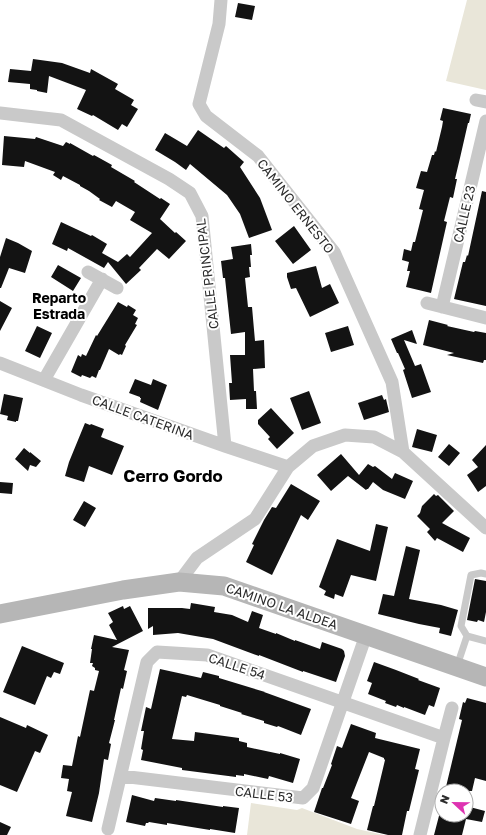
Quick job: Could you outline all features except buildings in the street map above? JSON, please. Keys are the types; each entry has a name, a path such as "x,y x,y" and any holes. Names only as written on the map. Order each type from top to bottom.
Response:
{"street":[{"name":"CAMINO ERNESTO","path":"221,0 218,24 199,104 206,116 258,156 334,252 392,382 404,452"},
{"name":"CALLE PRINCIPAL","path":"0,113 60,120 169,178 190,193 202,216 225,446"},
{"name":"CALLE 23","path":"442,307 486,121"},
{"path":"88,272 117,288"},
{"path":"44,380 102,279"},
{"path":"427,304 486,318"},
{"name":"CALLE CATERINA","path":"0,363 82,395 288,467"},
{"path":"179,582 197,558 255,519 288,467 313,446 345,435 374,437 404,452 486,528"},
{"name":"CAMINO LA ALDEA","path":"0,614 123,590 179,582 224,586 486,677"},
{"path":"343,702 366,635"},
{"name":"CALLE 54","path":"108,829 147,662 157,652 207,655 444,738"},
{"name":"CALLE 53","path":"120,776 303,798 313,788 343,702"},
{"path":"420,835 452,708"}],"lane":[{"path":"486,574 481,573 471,576 461,626 467,636 486,641"},
{"path":"457,667 467,636"}],"shaded area":[{"path":"467,0 486,0 486,90 446,81"},
{"path":"251,803 297,810 302,808 357,829 384,835 247,835"}],"district":[{"name":"Reparto Estrada","path":"59,306"},
{"name":"Cerro Gordo","path":"173,475"}]}
